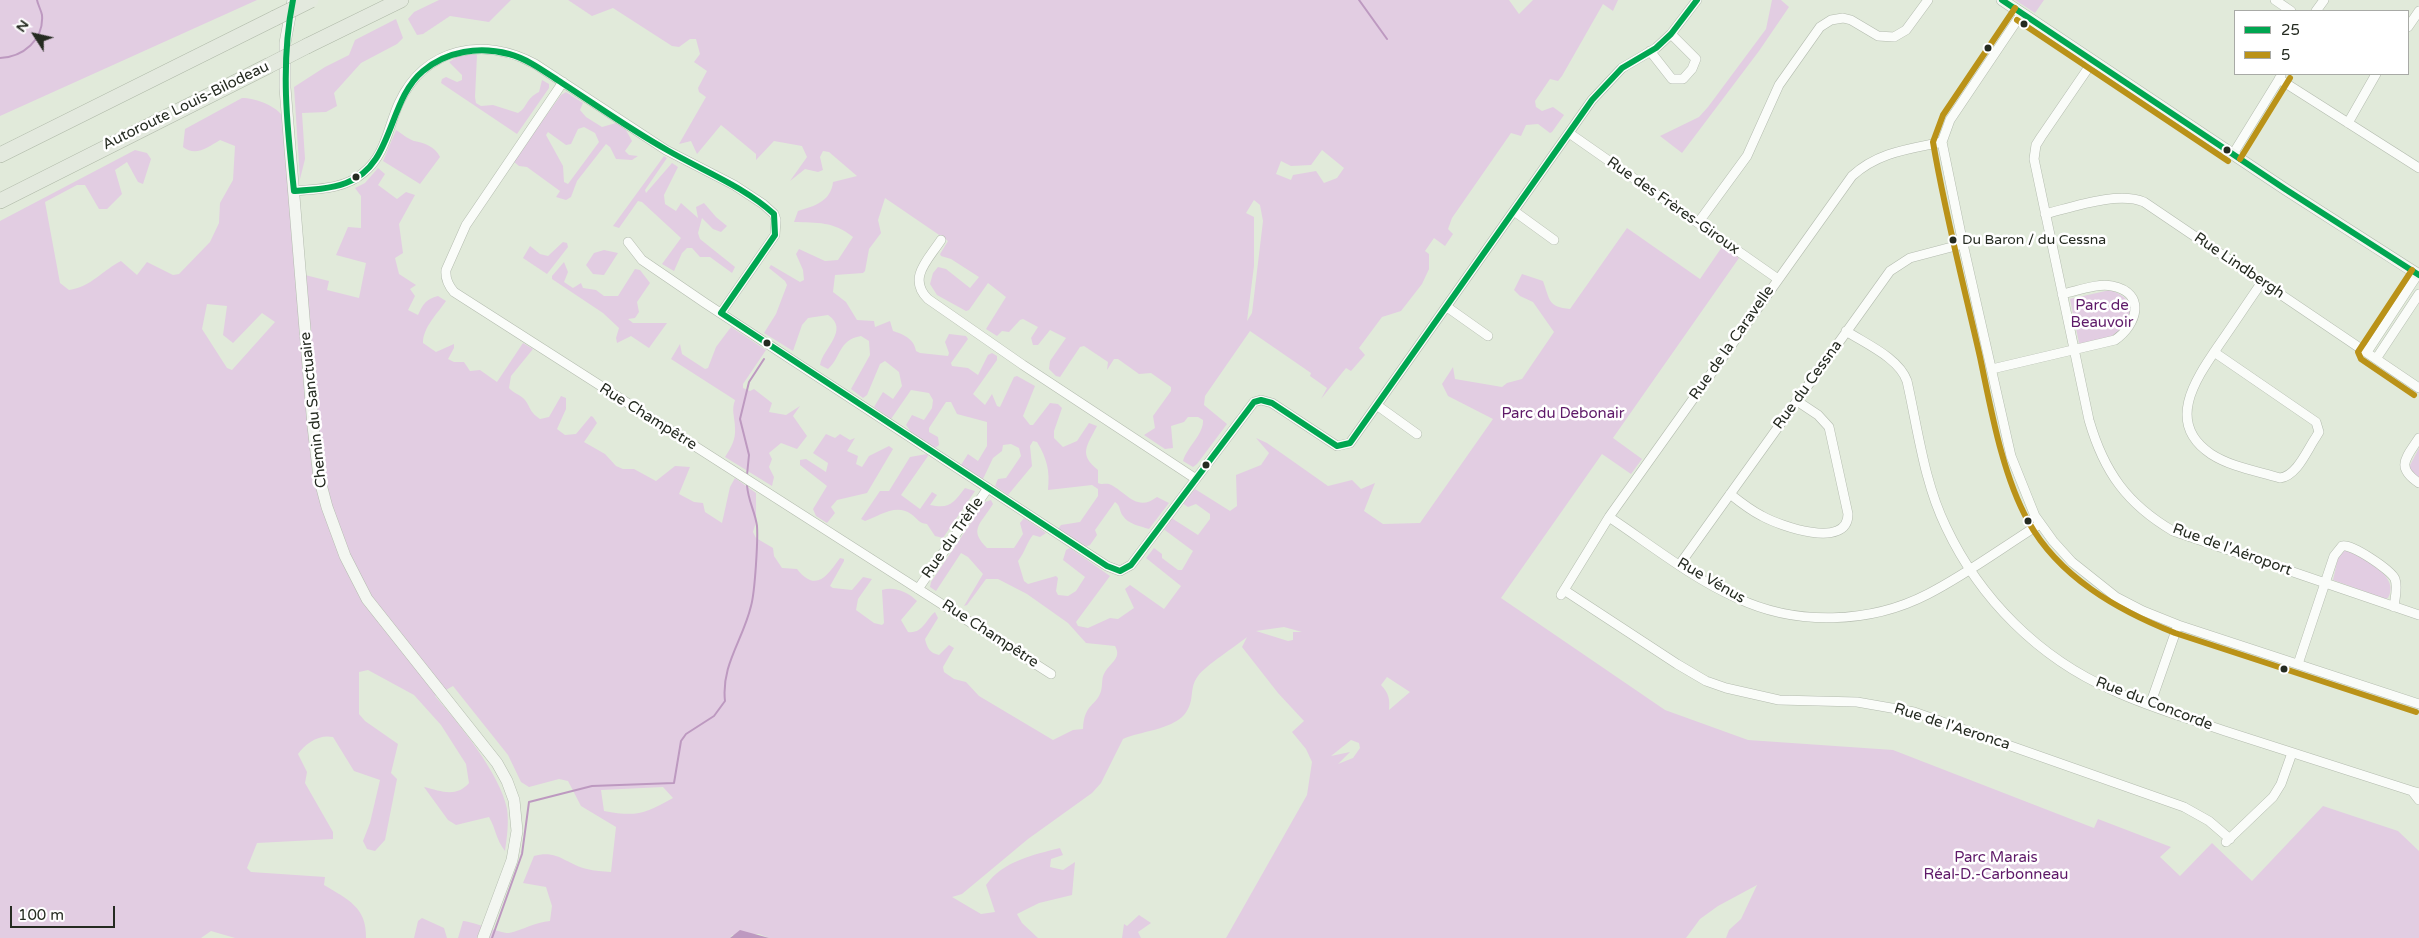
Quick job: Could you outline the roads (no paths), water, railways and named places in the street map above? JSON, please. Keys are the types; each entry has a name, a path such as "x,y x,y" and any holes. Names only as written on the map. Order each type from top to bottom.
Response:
{"highway":[{"path":"0,155 311,0"},
{"name":"Autoroute Louis-Bilodeau","path":"0,201 400,0"}],"street":[{"name":"Chemin du Sanctuaire","path":"293,0 284,62 316,449 323,492 345,556 367,598 391,632 488,750 507,781 514,800 517,831 512,860 483,938"},
{"path":"628,242 642,260 721,313 1107,566 1120,571 1131,565 1254,402 1261,400 1272,403 1337,446 1350,443 1378,406 1569,133 1613,76 1671,34 1696,0"},
{"path":"1698,223 1747,156 1779,85 1820,27 1831,20 1843,18 1851,20 1878,36 1894,37 1906,30 1928,0"},
{"path":"2002,0 2418,275 2367,352"},
{"path":"2275,0 2290,10"},
{"path":"2409,26 2419,11"},
{"path":"2022,13 1950,120 1942,142 2011,456 2024,492 2040,524 2072,562 2103,588 2143,611 2178,625 2419,704"},
{"path":"1650,51 1672,79 1683,79 1692,68 1696,59 1671,34"},
{"path":"294,191 341,185 363,174 381,152 396,110 411,84 433,63 451,54 481,49 501,50 528,60 674,155 734,185 774,214 777,227 775,235 721,313"},
{"name":"Rue de l'Aéroport","path":"2093,61 2036,145 2034,159 2089,420 2098,449 2112,476 2142,511 2173,531 2419,615"},
{"path":"2348,123 2375,75"},
{"path":"2233,154 2281,76 2348,123 2419,168"},
{"name":"Rue Champêtre","path":"563,82 462,232 446,270 445,276 450,288 1051,674"},
{"name":"Rue des Frères-Giroux","path":"1569,133 1778,279"},
{"name":"Rue de la Caravelle","path":"1562,592 1610,517 1842,188 1863,166 1888,154 1942,142"},
{"name":"Rue Lindbergh","path":"2045,214 2119,198 2138,199 2419,388"},
{"path":"1514,211 1554,240"},
{"path":"940,240 918,277 919,288 928,299 992,344 1196,479"},
{"name":"Rue du Cessna","path":"1680,564 1846,331 1896,265 1910,258 1963,244"},
{"path":"2214,352 2316,422 2319,432 2294,471 2286,477 2280,478 2228,462 2212,454 2195,439 2188,421 2188,400 2194,382 2214,352 2262,282"},
{"path":"1992,368 2115,340 2122,335 2134,318 2134,302 2125,292 2112,286 2062,294"},
{"path":"2376,359 2419,294"},
{"path":"1447,307 1488,336"},
{"name":"Rue du Concorde","path":"1846,331 1897,365 1906,377 1936,502 1946,527 1970,569 1991,598 2019,629 2055,659 2092,681 2150,705 2416,792 2419,800"},
{"path":"1730,494 1762,516 1805,530 1829,533 1836,532 1845,525 1848,514 1829,427 1818,415 1797,400"},
{"path":"1378,406 1417,434"},
{"path":"2419,438 2404,464 2404,470 2419,483"},
{"name":"Rue du Trèfle","path":"918,589 988,488"},
{"name":"Rue Vénus","path":"1610,517 1725,592 1754,605 1796,615 1828,618 1878,612 1912,601 1942,586 2040,524"},
{"path":"2298,664 2324,583 2337,551 2342,546 2349,546 2393,575 2397,585 2394,607"},
{"name":"Rue de l'Aeronca","path":"1562,592 1706,681 1726,688 1779,700 1877,705 1931,717 2184,807 2209,821 2228,840 2277,791 2292,753"},
{"path":"2150,705 2178,625"}],"waterway":[{"path":"0,58 24,51 36,39 42,24 42,15 37,0"},
{"path":"1359,0 1387,39"},
{"path":"747,475 749,455 740,419 749,382 764,359"},
{"path":"492,938 522,854 529,802 592,786 674,783 681,741 686,734 714,716 725,701 726,676 729,664 747,618 754,590 757,526 747,485"}],"place":[{"name":"Du Baron / du Cessna","path":"1953,240"}],"park label":[{"name":"Parc de Beauvoir","path":"2102,314"},
{"name":"Parc du Debonair","path":"1563,414"},
{"name":"Parc Marais Réal-D.-Carbonneau","path":"1996,866"}]}
